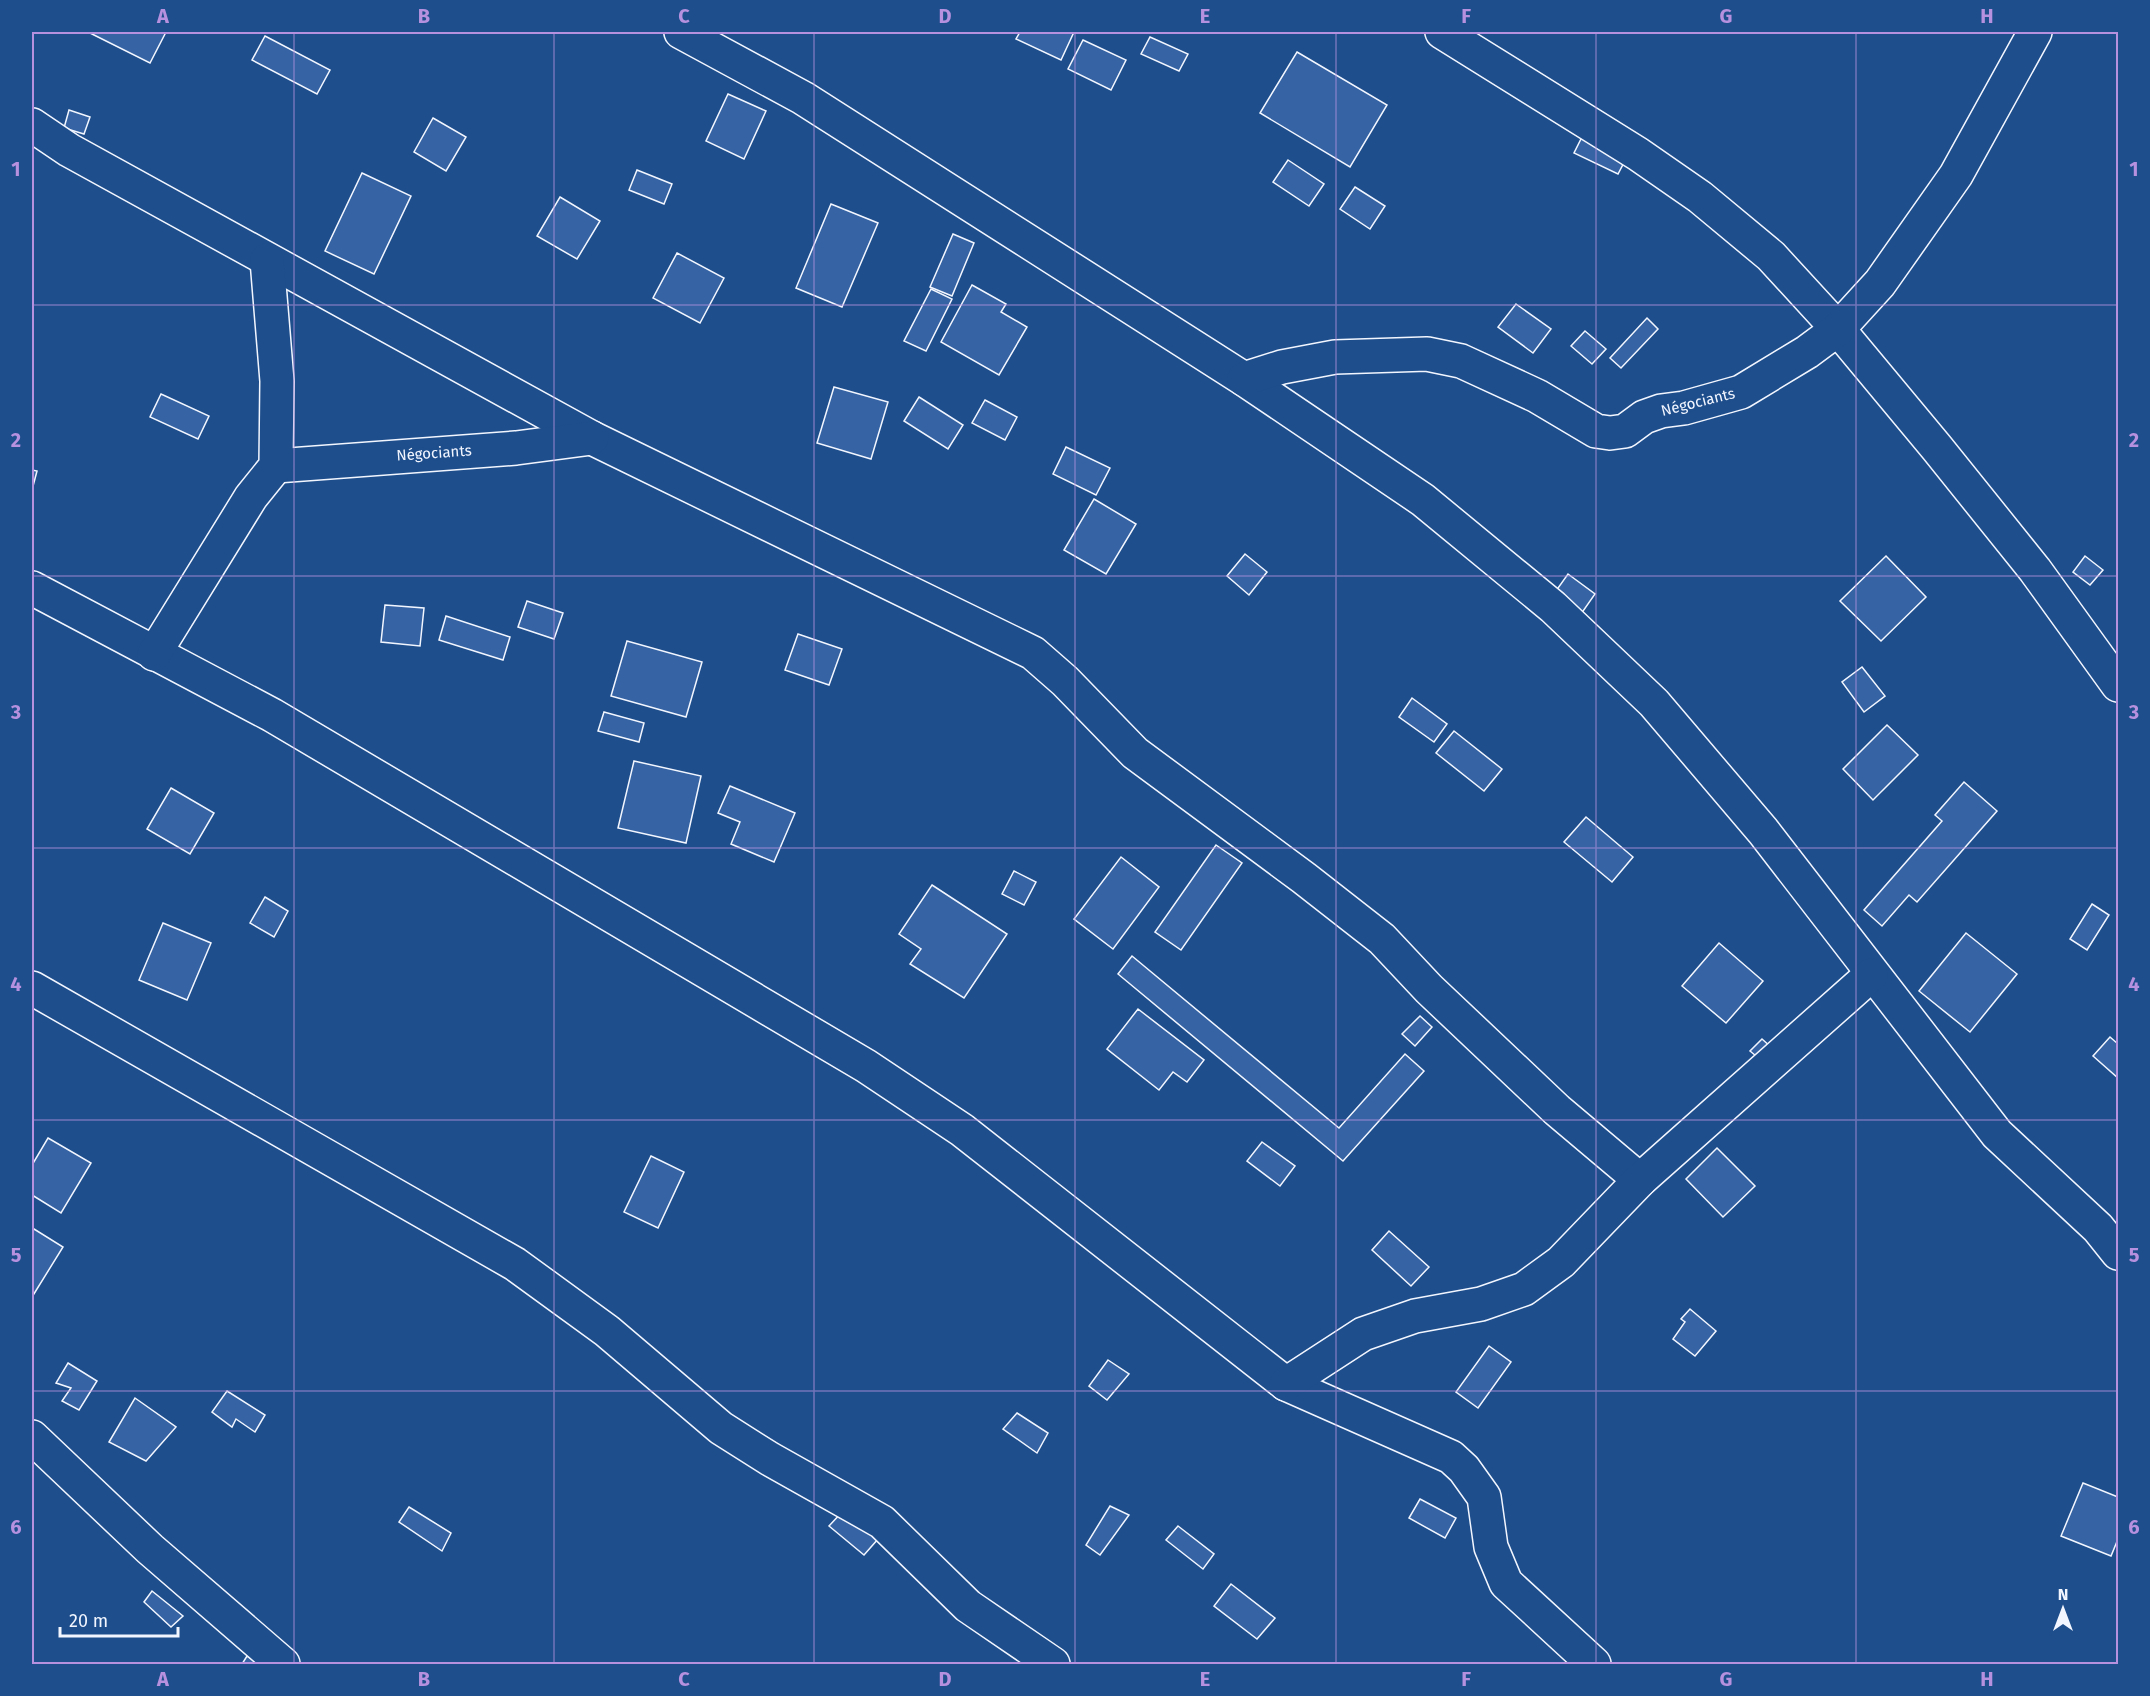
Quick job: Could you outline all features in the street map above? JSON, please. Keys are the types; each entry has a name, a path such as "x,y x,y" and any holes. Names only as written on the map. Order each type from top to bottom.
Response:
{"street":[{"path":"681,32 803,98 1244,379 1423,500 1554,607 1646,695 1762,831 1871,975 1998,1134 2098,1228 2118,1253"},
{"path":"1442,32 1638,154 1700,197 1771,256 1838,329 2035,570 2118,685"},
{"name":"Négociants","path":"1244,379 1282,367 1335,357 1427,354 1461,361 1537,396 1596,431 1610,433 1625,430 1644,417 1661,411 1684,408 1741,392 1807,352 1838,329 1880,283 1956,175 2035,32"},
{"path":"32,125 69,150 592,438 1033,653 1065,681 1135,753 1382,939 1429,989 1557,1110 1640,1180"},
{"path":"154,654 251,497 276,466 277,381 267,260"},
{"name":"Négociants","path":"276,466 516,448 592,438"},
{"path":"32,588 272,715 866,1066 962,1130 1286,1384 1436,1448 1458,1463 1484,1497 1491,1547 1506,1583 1594,1665"},
{"path":"1286,1384 1363,1334 1415,1316 1481,1304 1524,1289 1561,1262 1640,1180 1871,975"},
{"path":"32,988 515,1264 607,1331 721,1428 770,1459 882,1522 968,1606 1053,1665"},
{"path":"32,1437 150,1549 283,1665"}],"building":[{"path":"88,32 166,32 150,63"},
{"path":"1020,32 1074,32 1061,60 1016,39"},
{"path":"265,36 330,70 317,94 252,60"},
{"path":"1150,37 1188,54 1179,71 1141,54"},
{"path":"1083,40 1126,60 1111,90 1068,69"},
{"path":"1297,52 1387,105 1350,167 1260,113"},
{"path":"728,94 766,111 744,159 706,141"},
{"path":"69,110 90,117 84,134 64,128"},
{"path":"433,118 466,137 446,171 414,152"},
{"path":"1586,129 1630,151 1618,174 1574,153"},
{"path":"1288,160 1324,184 1309,206 1273,182"},
{"path":"637,170 672,184 664,204 629,190"},
{"path":"362,173 411,196 374,274 325,251"},
{"path":"1355,187 1385,206 1370,229 1340,209"},
{"path":"560,197 600,221 577,259 537,236"},
{"path":"831,204 878,223 842,307 796,288"},
{"path":"953,234 974,243 952,296 930,287"},
{"path":"677,253 724,278 700,323 653,298"},
{"path":"972,285 1006,304 1001,312 1027,327 999,375 941,342"},
{"path":"931,289 952,299 926,351 904,341"},
{"path":"1516,304 1551,329 1533,353 1498,327"},
{"path":"1647,318 1658,329 1621,368 1610,358"},
{"path":"1585,331 1606,349 1592,364 1571,346"},
{"path":"834,387 888,402 871,459 817,443"},
{"path":"161,394 209,416 198,439 150,417"},
{"path":"919,397 963,425 948,449 904,421"},
{"path":"985,400 1017,417 1005,440 972,423"},
{"path":"1066,447 1110,468 1096,495 1053,474"},
{"path":"32,470 37,471 32,490"},
{"path":"1094,499 1136,524 1106,574 1064,550"},
{"path":"1245,554 1267,572 1249,595 1227,576"},
{"path":"1886,556 1926,597 1881,641 1840,601"},
{"path":"2085,556 2103,570 2090,585 2073,572"},
{"path":"1568,574 1595,594 1581,614 1553,595"},
{"path":"527,601 563,613 554,639 518,627"},
{"path":"385,605 424,608 420,646 381,642"},
{"path":"446,616 510,637 503,660 439,640"},
{"path":"798,634 842,649 829,685 785,670"},
{"path":"627,641 702,662 686,717 611,696"},
{"path":"1862,667 1885,696 1864,712 1842,682"},
{"path":"1412,698 1447,724 1434,742 1399,717"},
{"path":"604,712 644,723 639,742 598,731"},
{"path":"1887,725 1918,755 1873,800 1843,769"},
{"path":"1454,731 1502,769 1484,791 1436,753"},
{"path":"634,761 701,776 686,843 618,828"},
{"path":"1964,782 1997,811 1917,902 1909,895 1882,926 1864,910 1942,821 1935,815"},
{"path":"730,786 795,813 774,862 731,844 740,822 718,813"},
{"path":"171,788 214,813 190,854 147,829"},
{"path":"1586,817 1633,857 1612,882 1564,842"},
{"path":"1216,845 1242,863 1181,950 1155,932"},
{"path":"1121,857 1159,887 1113,949 1074,919"},
{"path":"1014,871 1036,882 1024,905 1002,894"},
{"path":"932,885 1007,934 964,998 910,964 921,949 899,934"},
{"path":"265,897 288,911 274,937 250,923"},
{"path":"2092,904 2109,915 2087,950 2070,939"},
{"path":"163,923 211,943 187,1000 139,980"},
{"path":"1966,933 2017,974 1970,1032 1919,991"},
{"path":"1719,943 1763,981 1726,1023 1682,986"},
{"path":"1132,956 1339,1128 1405,1054 1424,1071 1343,1161 1118,974"},
{"path":"1138,1009 1204,1060 1187,1082 1173,1072 1159,1090 1107,1049"},
{"path":"1420,1016 1432,1027 1415,1046 1402,1034"},
{"path":"2110,1037 2118,1044 2118,1078 2093,1056"},
{"path":"1762,1039 1772,1048 1761,1060 1750,1051"},
{"path":"48,1138 91,1163 61,1213 32,1195 32,1165"},
{"path":"1262,1142 1295,1166 1280,1186 1247,1161"},
{"path":"1717,1148 1755,1186 1723,1217 1686,1179"},
{"path":"651,1156 684,1172 658,1228 624,1212"},
{"path":"34,1229 63,1247 32,1297 32,1233"},
{"path":"1389,1231 1429,1267 1411,1286 1372,1250"},
{"path":"1690,1309 1716,1331 1695,1356 1673,1339 1685,1322 1681,1319"},
{"path":"1489,1346 1511,1362 1478,1408 1456,1392"},
{"path":"1108,1360 1129,1374 1107,1400 1089,1386"},
{"path":"68,1363 97,1381 79,1410 62,1401 71,1388 56,1383"},
{"path":"227,1391 265,1415 255,1432 236,1419 232,1427 212,1412"},
{"path":"135,1398 176,1427 146,1461 109,1442"},
{"path":"1017,1413 1048,1433 1037,1453 1003,1429"},
{"path":"2083,1483 2118,1497 2118,1539 2111,1556 2061,1536"},
{"path":"1420,1499 1456,1518 1445,1538 1409,1518"},
{"path":"1110,1506 1129,1515 1100,1555 1086,1545"},
{"path":"409,1507 451,1533 442,1551 399,1522"},
{"path":"842,1512 878,1539 864,1555 829,1526"},
{"path":"1178,1526 1214,1554 1203,1569 1166,1540"},
{"path":"1231,1584 1275,1618 1257,1639 1214,1606"},
{"path":"152,1591 183,1616 171,1627 144,1602"},
{"path":"247,1656 260,1664 242,1664"}]}
